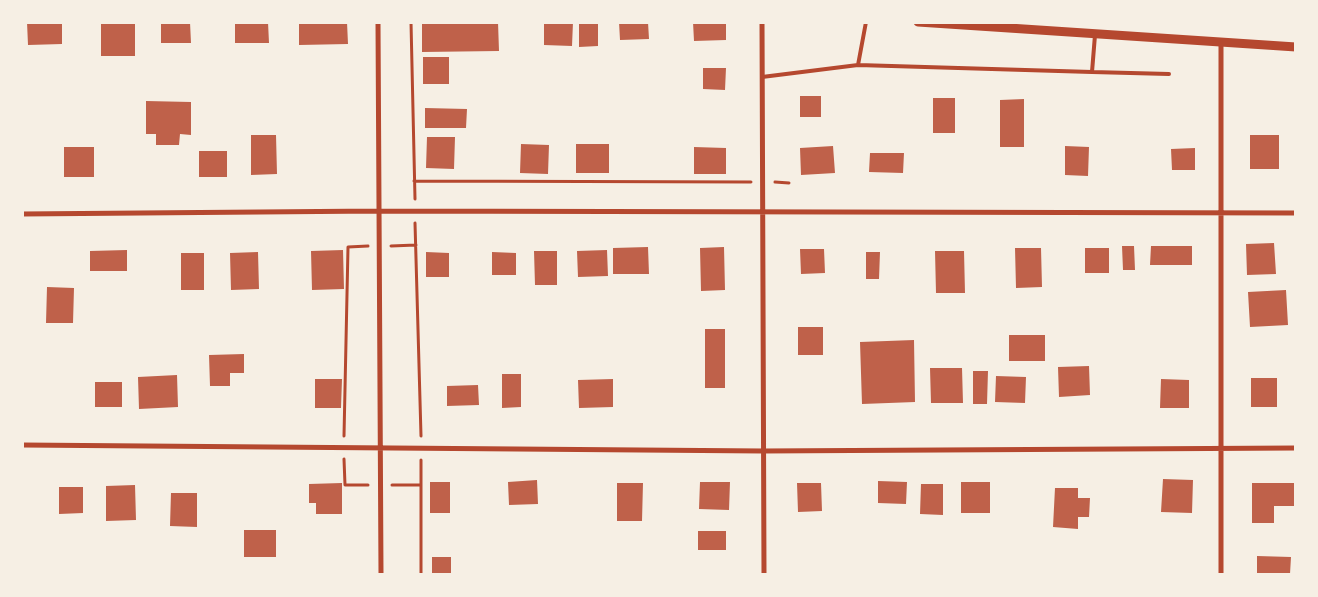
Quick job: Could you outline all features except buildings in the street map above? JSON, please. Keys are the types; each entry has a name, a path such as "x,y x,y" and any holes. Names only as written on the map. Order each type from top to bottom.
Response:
{"street":[{"path":"378,22 381,574"},
{"path":"762,22 764,574"},
{"path":"918,22 1221,44 1296,47"},
{"path":"1221,44 1221,574"},
{"path":"22,214 378,211 1296,213"},
{"path":"22,444 763,451 1296,448"}],"lane":[{"path":"858,65 866,22"},
{"path":"1092,72 1095,35"},
{"path":"762,77 858,65 1169,74"}],"path":[{"path":"411,22 421,448 421,574"},
{"path":"414,181 790,183"},
{"path":"416,245 348,247 343,448 345,485 421,485"}]}
